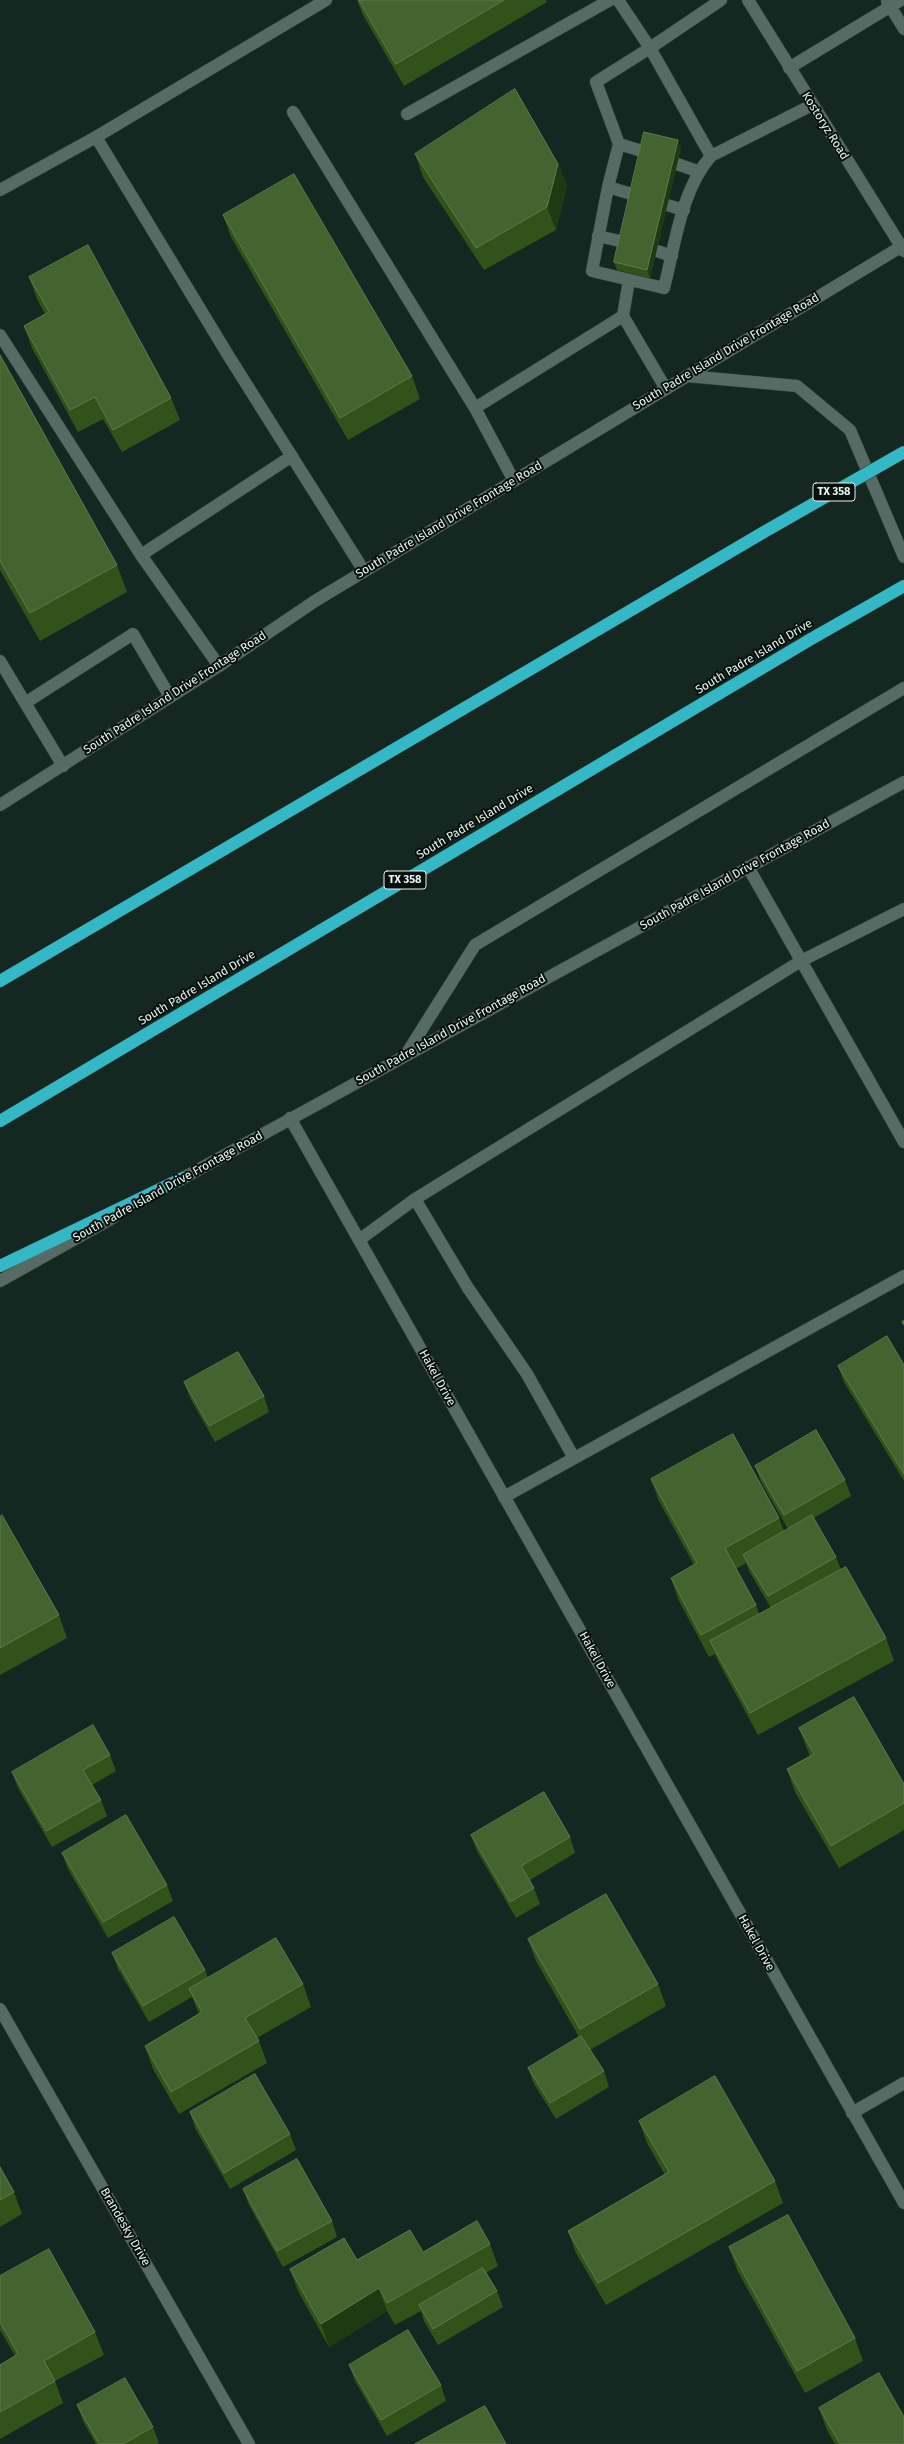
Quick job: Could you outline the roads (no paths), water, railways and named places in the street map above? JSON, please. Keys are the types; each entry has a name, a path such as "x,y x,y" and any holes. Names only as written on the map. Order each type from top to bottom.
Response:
{"highway":[{"name":"TX 358","path":"0,981 764,532 904,452"},
{"name":"South Padre Island Drive","path":"0,1121 811,639 904,586"},
{"path":"0,1266 183,1178"}],"main road":[{"path":"0,190 96,137 326,0"},
{"path":"407,114 610,0"},
{"path":"618,0 650,48 711,156"},
{"path":"721,0 596,82 619,144 608,187 592,270 664,288 684,210 697,171 711,156 812,105"},
{"name":"Kostoryz Road","path":"748,0 812,105 903,247"},
{"path":"789,68 888,3 901,0"},
{"path":"888,3 904,28"},
{"path":"293,112 475,408 514,481"},
{"path":"96,137 364,571"},
{"path":"619,144 645,152"},
{"path":"676,164 697,171"},
{"path":"608,187 635,195"},
{"path":"668,205 684,210"},
{"path":"598,236 624,242"},
{"name":"South Padre Island Drive Frontage Road","path":"0,805 219,666 315,601 903,247"},
{"path":"657,251 672,256"},
{"path":"629,280 623,316 666,389"},
{"path":"475,408 623,316"},
{"path":"0,335 142,554 219,666"},
{"path":"687,376 797,386 850,430 904,557"},
{"path":"142,554 292,456"},
{"path":"25,703 133,634 170,697"},
{"path":"0,661 63,766"},
{"path":"406,1054 475,945 904,688"},
{"name":"South Padre Island Drive Frontage Road","path":"0,1281 290,1118 904,782"},
{"path":"748,868 904,1142"},
{"path":"359,1240 415,1199 801,961 904,909"},
{"name":"Hakel Drive","path":"290,1118 904,2203"},
{"path":"415,1199 468,1288 527,1374 574,1458"},
{"path":"504,1497 904,1276"},
{"name":"Brandesky Drive","path":"0,2009 250,2444"},
{"path":"852,2113 904,2083"}]}
